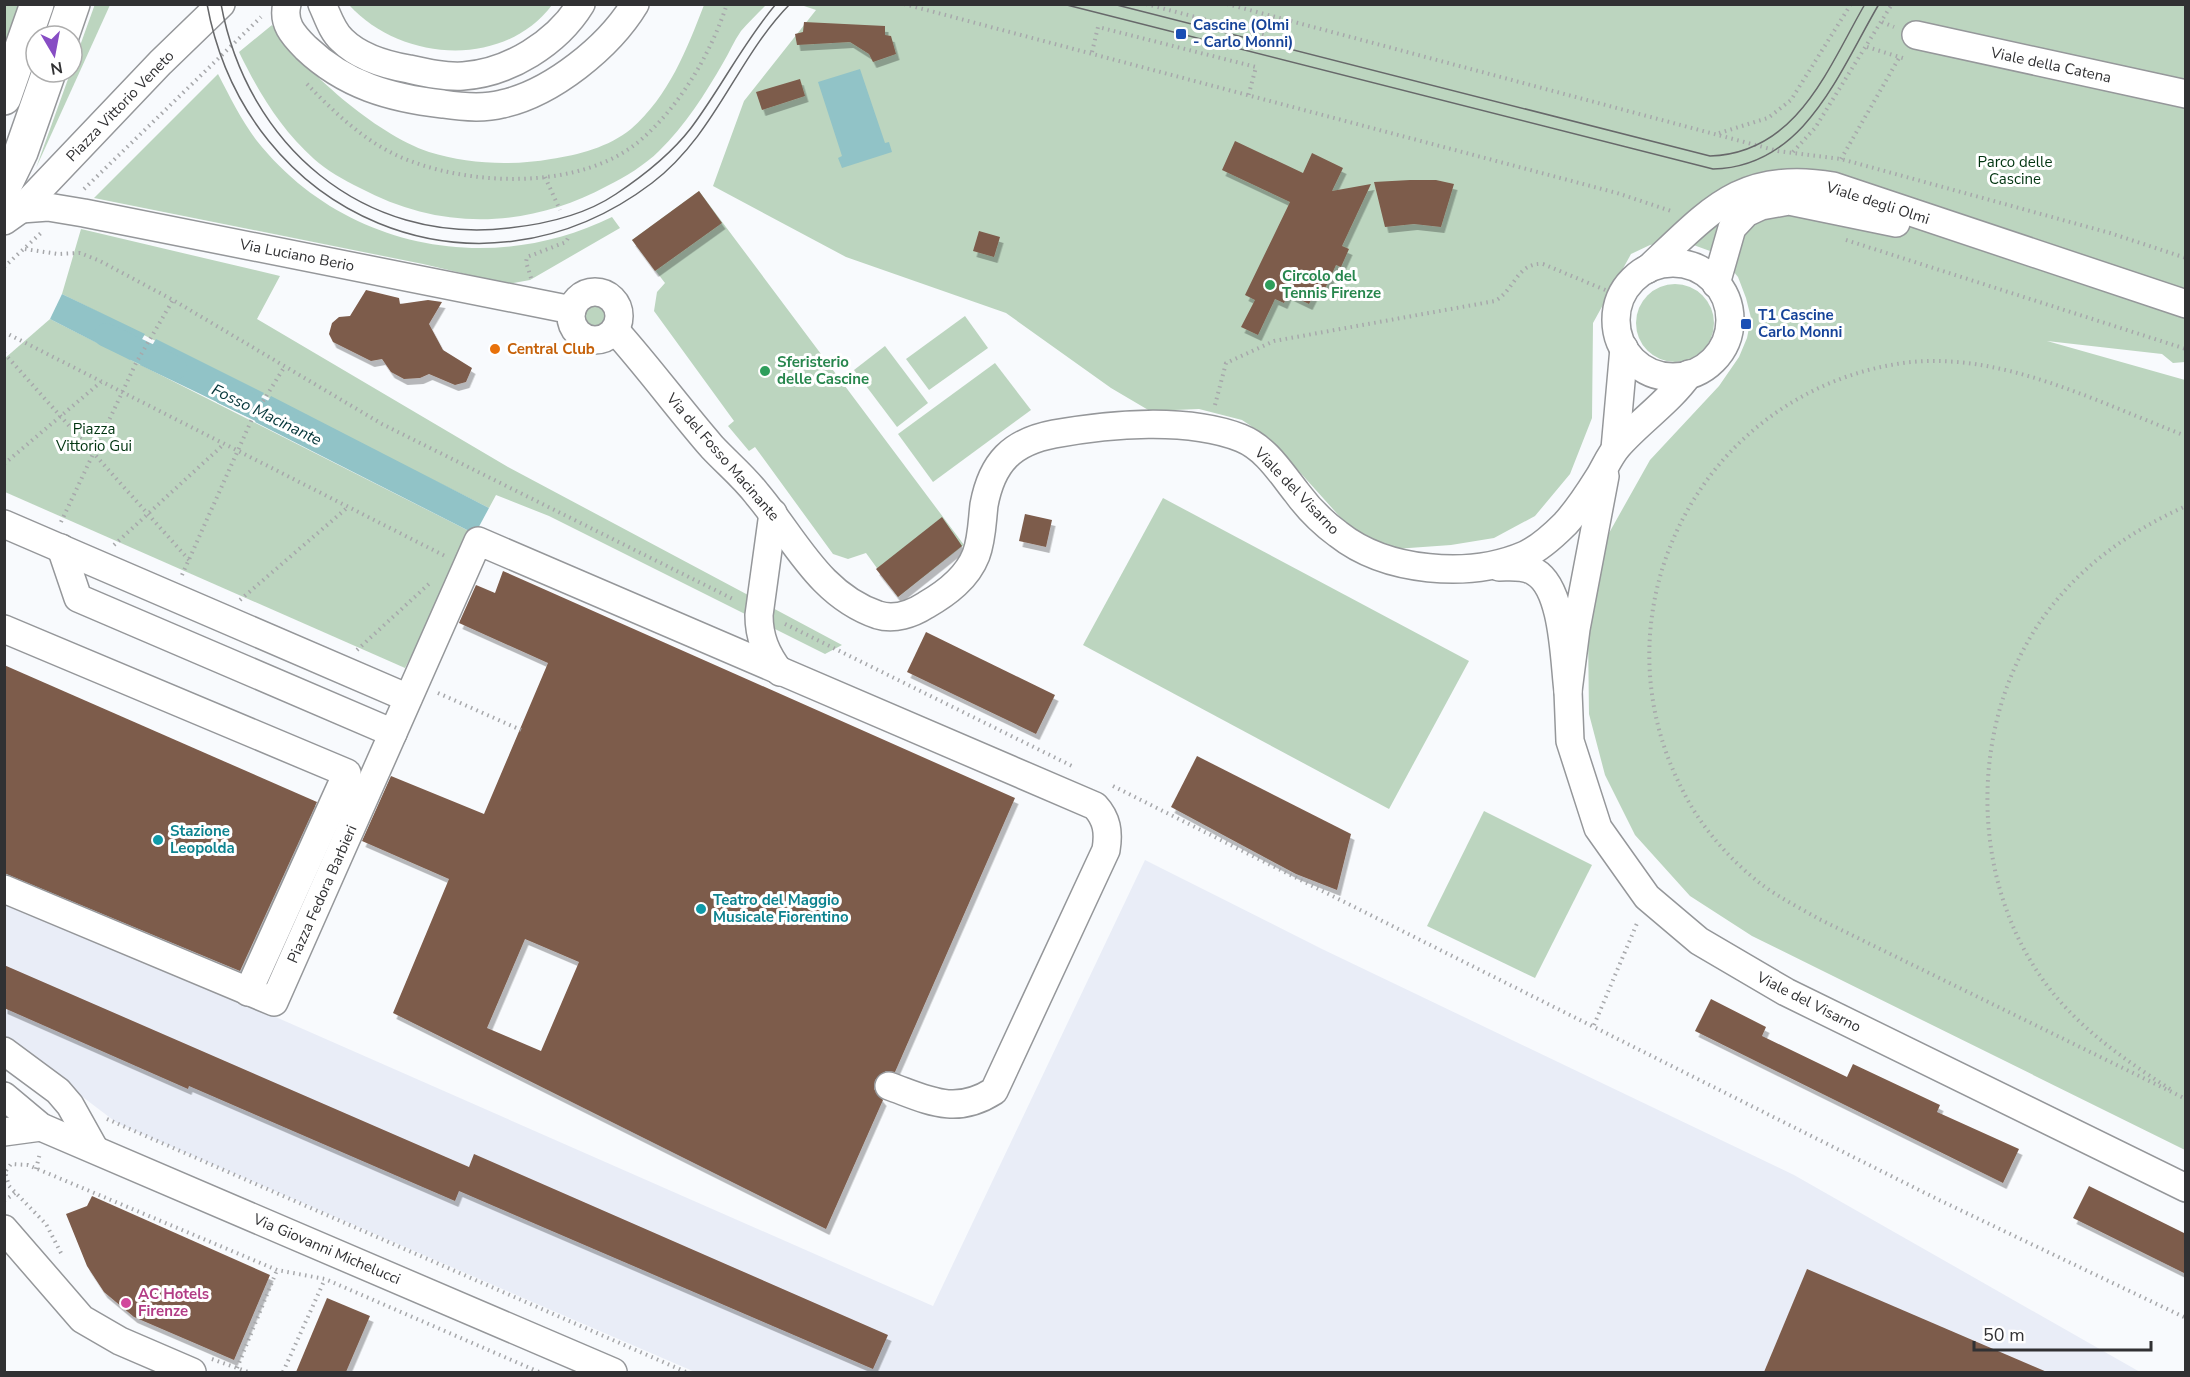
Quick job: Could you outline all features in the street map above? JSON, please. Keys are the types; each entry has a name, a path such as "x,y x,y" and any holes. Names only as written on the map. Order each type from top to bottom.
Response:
{"main road":[{"path":"4,98 38,4"},
{"path":"66,24 73,4"},
{"path":"10,206 21,152 45,84"}],"street":[{"name":"Piazza Vittorio Veneto","path":"10,206 221,4"},
{"path":"288,4 286,23 298,40 314,56 349,79 394,97 469,107 502,104 524,96 569,72 620,28 635,4"},
{"path":"322,4 342,40 361,54 394,66 452,76 480,73 526,55 556,35 581,4"},
{"name":"Viale della Catena","path":"1916,35 2186,94"},
{"name":"Viale degli Olmi","path":"1648,269 1688,230 1720,204 1751,189 1787,182 1833,186 2186,304"},
{"name":"Viale degli Olmi","path":"1716,284 1731,228 1746,213 1774,202 1801,203 1827,211 1990,240"},
{"name":"Via Luciano Berio","path":"10,206 64,209 572,310"},
{"path":"1678,263 1705,273 1716,284 1728,305 1731,322 1728,339 1714,360 1689,375 1669,376 1651,372 1638,365 1624,348 1617,325 1622,297 1628,286 1648,269 1678,263"},
{"path":"596,292 603,294 615,302 618,309 619,316 615,330 601,339 585,338 573,327 572,310 581,297 596,292"},
{"name":"Via del Fosso Macinante","path":"615,330 714,448 773,513 825,584 842,597 879,615 891,617 921,609 943,595 967,573 981,540 987,493 1006,455 1023,442 1074,430"},
{"name":"Viale del Visarno","path":"1568,691 1576,629 1611,455 1624,348"},
{"name":"Viale del Visarno","path":"1482,566 1525,555 1547,541 1581,504 1611,455 1680,387 1689,375"},
{"name":"Viale del Visarno","path":"1074,430 1191,425 1243,439 1263,453 1314,513 1339,535 1368,552 1419,566 1528,568 1545,582 1558,611 1568,691 1570,741 1585,795 1598,828 1647,897 1699,941 1786,992 2186,1188"},
{"path":"773,513 759,615 759,632 771,661 780,672 1095,806 1107,824 1108,838 1103,857 994,1091 981,1100 963,1106 943,1105 889,1086"},
{"path":"4,524 60,537 408,698"},
{"path":"60,537 78,598 393,733"},
{"name":"Piazza Fedora Barbieri","path":"4,629 347,773 248,992 274,1002 408,698 460,564 478,542 780,672"},
{"path":"4,889 248,992"},
{"path":"4,1051 58,1091 70,1105 94,1148"},
{"name":"Via Giovanni Michelucci","path":"4,1096 40,1126 603,1370"},
{"path":"4,1132 40,1126"},
{"path":"4,1229 82,1318 120,1341 199,1364"}],"path":[{"path":"904,4 1617,193 1683,215"},
{"path":"1146,4 1264,35 1269,16"},
{"path":"1227,4 1792,153 1841,159 2110,233 2186,258"},
{"path":"1719,133 1768,118 1791,100 1851,4"},
{"path":"1792,153 1815,128 1892,4"},
{"path":"1092,52 1098,27 1256,67 1248,97"},
{"path":"1841,159 1899,58 1916,35"},
{"path":"1867,47 1899,58"},
{"path":"545,177 560,210"},
{"path":"4,267 64,209"},
{"path":"518,301 531,279 526,262 527,257 566,242 568,238"},
{"path":"1842,239 2186,349"},
{"path":"1208,429 1226,363 1274,340 1495,301 1508,291 1520,272 1536,264 1543,264 1622,297"},
{"path":"60,537 93,453 122,392 136,363 173,300"},
{"path":"4,332 460,564 352,655"},
{"path":"4,353 189,560"},
{"path":"2185,1099 1819,919 1761,884 1721,847 1683,793 1662,744 1650,690 1648,636 1660,571 1681,519 1717,465 1751,430 1798,398 1843,378 1902,363 1945,361 2011,369 2186,436"},
{"path":"180,579 252,419 285,366"},
{"path":"4,464 101,382"},
{"path":"111,548 224,444"},
{"path":"2185,1099 2083,1027 2040,976 2010,920 1990,849 1986,796 1996,720 2019,658 2054,603 2104,553 2149,523 2186,506"},
{"path":"236,603 348,507"},
{"path":"1594,1025 1647,897"},
{"path":"70,1105 109,1119 686,1372"},
{"path":"36,1169 40,1153"},
{"path":"66,1262 46,1224 15,1193 6,1180 7,1167 17,1164 36,1169 277,1270 325,1279 539,1372"},
{"path":"4,1201 15,1193"},
{"path":"237,1368 277,1270"},
{"path":"283,1372 325,1279"},
{"path":"199,1364 237,1368 248,1372"}],"shaded area":[{"path":"1145,860 1322,949 1794,1175 2140,1372 695,1372 117,1123 5,1038 5,898 933,1306"}],"green space":[{"path":"95,4 110,5 84,62 84,35"},
{"path":"4,5 19,5 5,46"},
{"path":"349,5 552,5 532,26 507,40 480,48 452,50 423,47 396,38 371,24"},
{"path":"704,5 766,5 741,31 702,98 668,141 641,166 607,186 577,200 515,217 452,218 421,212 390,202 336,175 314,159 291,135 254,82 239,52 272,25 303,62 342,99 386,131 408,143 429,152 459,159 505,163 536,161 593,149 613,141 631,129 656,102 666,87 683,55"},
{"name":"Parco delle Cascine","path":"801,5 2185,5 2185,362 2173,363 2162,354 2047,341 2185,380 2185,1150 1752,936 1690,896 1635,835 1605,775 1589,714 1588,634 1604,542 1650,460 1719,386 1739,357 1747,338 1751,318 1746,298 1738,277 1725,261 1710,251 1688,243 1669,242 1650,245 1631,254 1593,323 1592,418 1570,474 1535,516 1494,538 1451,545 1395,549 1371,541 1350,528 1269,438 1242,420 1199,409 1150,411 1111,388 1006,313 846,257 713,186 744,101 816,10"},
{"path":"218,74 251,133 292,178 332,207 375,228 421,242 469,248 517,246 565,235 612,217 620,228 530,280 508,284 423,264 94,198"},
{"path":"66,84 74,84 36,168"},
{"name":"Sferisterio delle Cascine","path":"699,191 964,545 898,597 866,553 848,559 833,554 755,447 749,451 728,426 734,421 654,311 657,292 665,283 632,240"},
{"path":"81,229 280,276 257,319 508,467 842,645 825,654 549,516 496,495 489,508 62,294"},
{"path":"1675,284 1690,287 1703,295 1711,308 1714,323 1711,338 1703,351 1690,359 1675,362 1660,359 1647,351 1639,338 1636,323 1639,308 1647,295 1660,287"},
{"path":"595,296 609,302 615,316 609,330 595,336 581,330 575,316 581,302"},
{"path":"965,316 988,348 929,390 906,359"},
{"name":"Piazza Vittorio Gui","path":"50,319 475,534 405,668 5,492 4,359"},
{"path":"885,346 928,403 897,427 854,370"},
{"path":"995,363 1031,410 933,482 898,434"},
{"path":"1163,498 1469,661 1389,809 1083,645"},
{"path":"1484,811 1592,865 1535,978 1427,926"}],"water":[{"path":"860,69 885,143 889,142 892,152 842,168 838,158 842,156 818,82"},
{"path":"62,294 145,334 130,360 50,319"},
{"path":"156,339 264,393 248,417 140,365"},
{"path":"271,396 489,508 475,534 255,422"}],"building":[{"path":"804,22 885,26 885,35 891,36 896,54 873,62 869,54 850,42 797,45 795,34 803,32"},
{"path":"800,79 805,96 762,110 756,92"},
{"path":"1235,141 1303,173 1312,153 1343,168 1332,191 1371,184 1342,246 1349,249 1341,267 1336,265 1322,295 1315,292 1309,304 1288,294 1284,303 1275,299 1258,335 1241,327 1255,300 1245,295 1290,202 1222,170"},
{"path":"1436,180 1454,184 1441,227 1414,224 1385,227 1374,182"},
{"path":"699,191 722,223 655,271 632,240"},
{"path":"979,231 1000,237 994,257 973,251"},
{"path":"366,290 399,298 400,304 428,300 442,302 429,324 443,350 472,368 466,382 455,385 429,374 420,378 404,379 391,372 382,359 371,361 333,342 329,334 332,323 339,317 350,316"},
{"path":"1025,514 1052,520 1046,547 1019,541"},
{"path":"942,517 962,546 898,597 876,569"},
{"name":"Teatro del Maggio Musicale Fiorentino","path":"503,571 1015,798 895,1072 886,1071 875,1080 874,1089 883,1100 826,1229 393,1013 449,879 362,841 391,776 484,814 548,663 459,623 476,585 495,593","holes":["525,939 579,962 541,1051 487,1028"]},
{"path":"926,632 1055,695 1036,734 907,672"},
{"name":"Stazione Leopolda","path":"4,665 317,802 240,971 4,873"},
{"path":"1197,756 1351,834 1337,890 1296,874 1171,807"},
{"path":"4,965 469,1167 474,1154 888,1335 873,1369 459,1191 455,1201 189,1086 188,1089 4,1008"},
{"path":"1711,999 1766,1027 1762,1036 1847,1077 1853,1064 1940,1105 1937,1112 2019,1149 2003,1183 1695,1031"},
{"path":"2089,1186 2186,1234 2186,1274 2073,1218"},
{"path":"92,1196 270,1275 234,1360 134,1317 104,1292 87,1266 66,1214 87,1206"},
{"path":"1807,1269 2047,1372 1764,1372"},
{"path":"327,1298 370,1316 346,1372 296,1372"}],"waterway":[{"name":"Fosso Macinante","path":"106,335 175,368"},
{"name":"Fosso Macinante","path":"225,393 291,425"}],"tram line":[{"path":"207,4 230,78 268,141 319,189 378,223 445,241 514,241 584,222 652,183 693,142 771,25 790,4"},
{"path":"221,4 235,55 256,101 285,141 320,175 361,202 406,220 456,229 509,228 551,221 591,208 626,187 666,156 683,138 776,4"},
{"path":"1063,4 1713,169 1745,164 1772,152 1795,134 1816,111 1833,86 1879,4"},
{"path":"1113,4 1710,156 1740,151 1766,140 1787,124 1806,104 1822,80 1865,4"}],"place":[{"name":"Cascine (Olmi - Carlo Monni)","path":"1181,34"},
{"name":"Circolo del Tennis Firenze","path":"1270,285"},
{"name":"T1 Cascine Carlo Monni","path":"1746,324"},
{"name":"Central Club","path":"495,349"},
{"name":"Sferisterio delle Cascine","path":"765,371"},
{"name":"Stazione Leopolda","path":"158,840"},
{"name":"Teatro del Maggio Musicale Fiorentino","path":"701,909"},
{"name":"AC Hotels Firenze","path":"126,1303"}]}
